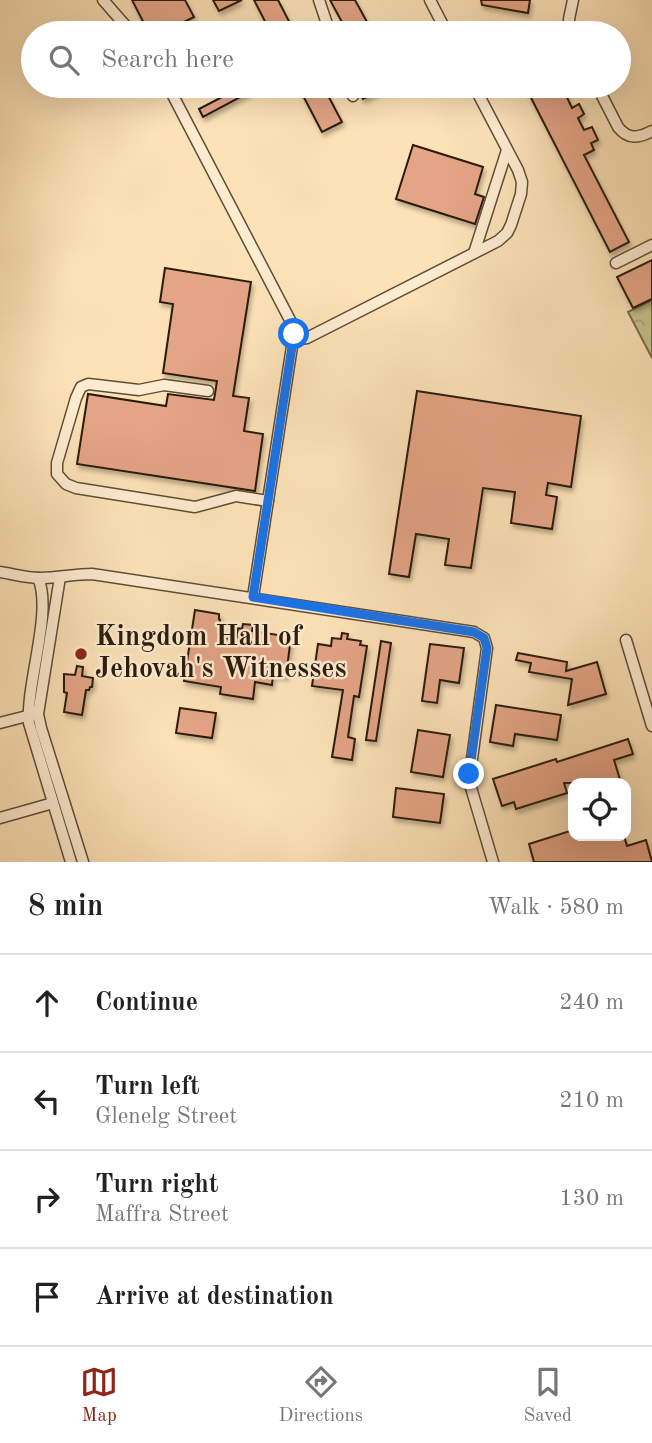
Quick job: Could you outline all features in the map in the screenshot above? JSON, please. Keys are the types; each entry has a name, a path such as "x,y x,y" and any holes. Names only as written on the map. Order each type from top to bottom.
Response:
{"street":[{"path":"103,0 121,21"},
{"path":"319,0 326,21"},
{"path":"430,0 441,21"},
{"path":"569,21 573,0"},
{"path":"174,98 294,329 253,597"},
{"path":"293,340 307,338 498,241 507,233 522,182 480,98"},
{"path":"603,98 622,133 636,137 652,131"},
{"path":"474,253 507,150"},
{"path":"616,263 652,245"},
{"path":"208,391 164,385 139,390 88,384 81,387 57,463 57,474 70,486 83,490 195,506 231,496 268,500"},
{"path":"0,572 38,578 92,574 474,632 484,638 487,648 469,781 493,862"},
{"path":"60,577 30,731 71,862"},
{"path":"38,578 42,591 33,714 41,728 83,862"},
{"path":"626,640 652,726"},
{"path":"0,723 33,714"},
{"path":"0,818 53,803"}],"green space":[{"path":"652,300 652,358 628,312"}],"building":[{"path":"132,0 185,0 194,17 186,21 143,21"},
{"path":"213,0 242,0 219,11"},
{"path":"254,0 278,0 289,21 265,21"},
{"path":"330,0 355,0 366,21 341,21"},
{"path":"481,0 530,0 528,13 482,5"},
{"path":"220,98 239,98 203,117 199,109"},
{"path":"304,98 329,98 342,122 322,132"},
{"path":"531,98 567,98 572,108 579,104 584,114 578,118 584,130 592,127 598,140 591,143 594,150 584,155 629,242 610,252"},
{"path":"413,145 483,167 475,194 484,197 475,224 396,199"},
{"path":"652,260 652,299 633,308 617,277"},
{"path":"165,268 251,282 233,396 249,398 244,431 263,434 255,491 77,464 88,394 166,406 168,394 214,400 217,381 163,373 173,304 160,302"},
{"path":"417,391 581,416 571,487 548,483 546,495 557,497 552,529 511,523 515,492 483,488 471,568 445,565 449,539 416,534 409,577 389,574"},
{"path":"195,610 219,614 218,637 236,640 238,628 242,629 243,624 253,625 252,631 291,637 286,676 273,674 272,685 255,682 253,699 220,694 221,687 184,681"},
{"path":"342,633 348,634 347,639 361,641 360,645 367,646 359,697 354,696 348,737 355,739 352,760 332,757 343,690 312,686 318,644 331,646 332,638 341,639"},
{"path":"381,641 391,643 376,741 366,740"},
{"path":"430,644 464,648 459,683 440,680 437,703 422,701"},
{"path":"518,653 567,662 566,671 597,662 606,694 568,705 572,679 529,672 531,663 516,660"},
{"path":"77,666 83,667 82,676 93,678 92,687 86,690 82,715 64,712 67,693 64,692 64,674 75,675"},
{"path":"496,705 561,715 557,740 515,734 513,746 490,742"},
{"path":"180,708 216,713 212,738 176,733"},
{"path":"418,730 450,735 443,777 411,772"},
{"path":"628,739 633,754 614,760 619,778 568,778 568,783 564,783 567,793 516,809 514,802 502,806 493,779 556,759 557,762"},
{"path":"396,788 444,794 440,823 393,817"},
{"path":"568,832 568,841 626,841 627,846 646,840 652,862 534,862 529,844"}],"place":[{"name":"Kingdom Hall of Jehovah's Witnesses","path":"81,654"}],"route":[{"path":"294,334 253,597 474,632 484,638 487,648 469,774"}]}
